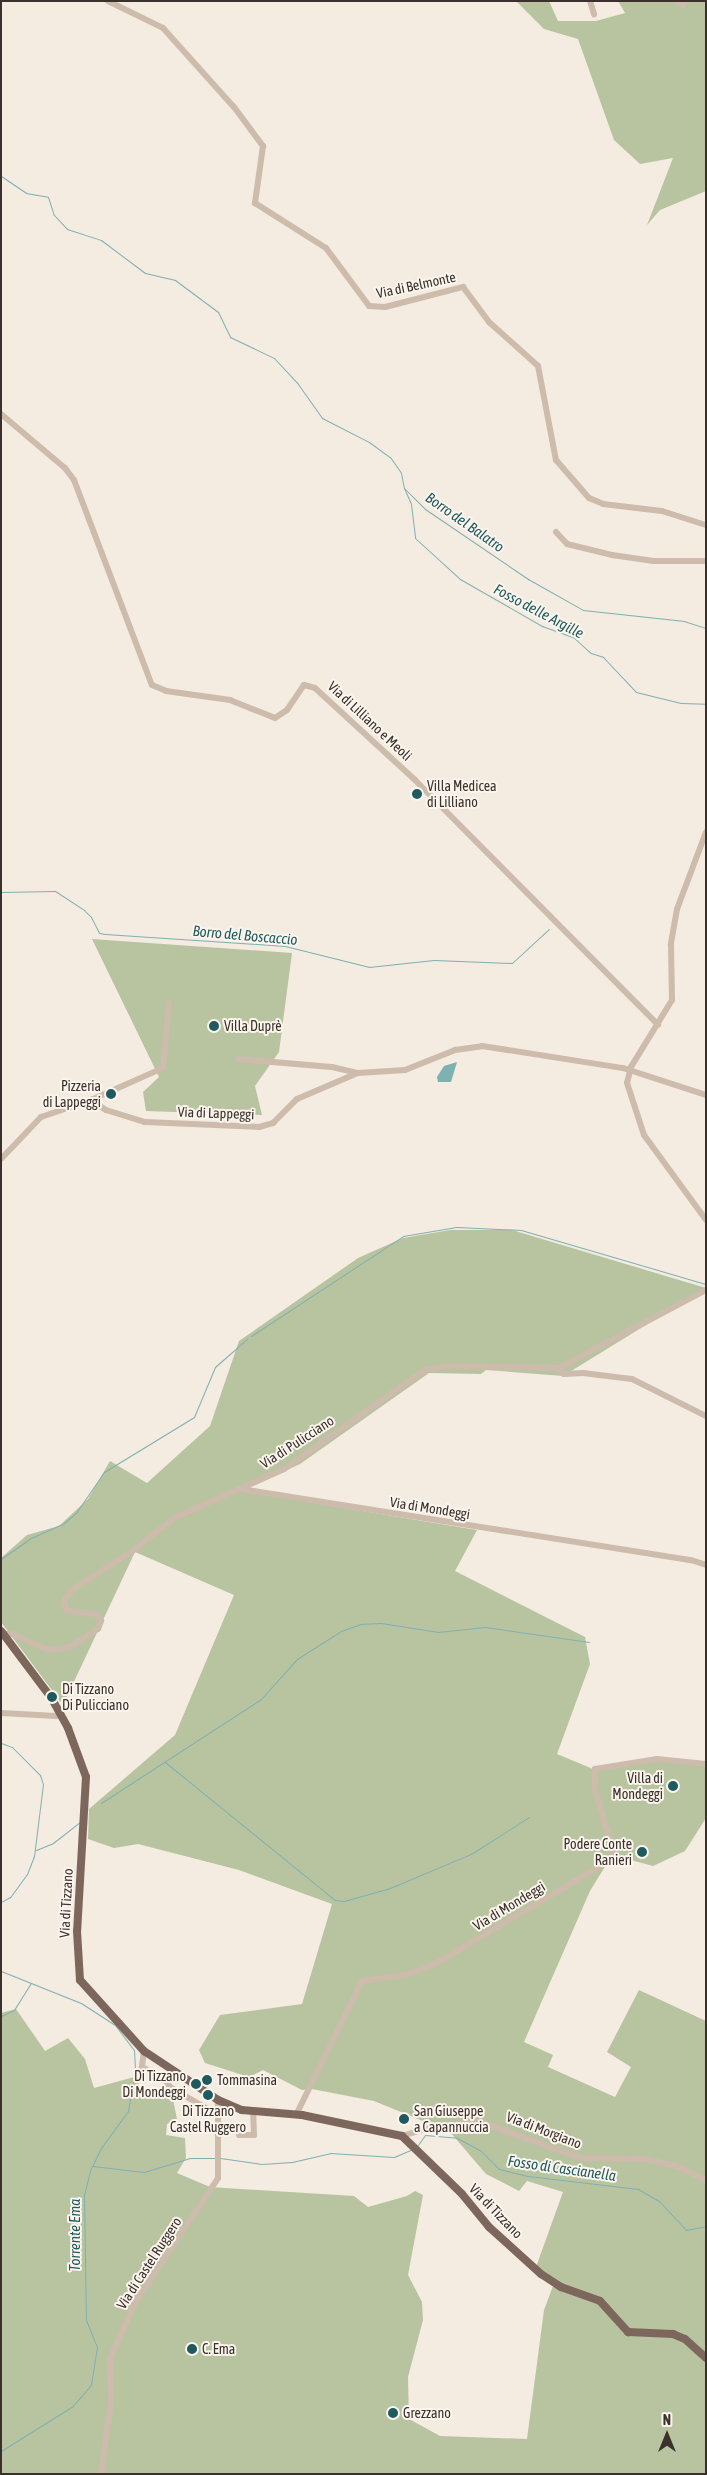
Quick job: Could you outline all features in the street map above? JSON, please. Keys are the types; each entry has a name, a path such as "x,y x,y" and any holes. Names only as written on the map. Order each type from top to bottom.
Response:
{"main road":[{"name":"Via di Tizzano","path":"2,1632 60,1713 86,1777 77,1931 78,1973 80,1980 120,2020 144,2051 218,2100 253,2111 296,2114 402,2136 423,2154 489,2227 541,2274 561,2287 600,2301 628,2332 673,2334 685,2339 706,2358"}],"street":[{"name":"Via di Belmonte","path":"108,1 163,28 234,107 263,146 254,195 256,206 326,248 370,306 385,308 463,287 489,322 538,366 556,460 589,498 596,502 662,512 706,525"},
{"path":"590,1 594,14"},
{"path":"676,1 683,5 685,1"},
{"name":"Via di Lilliano e Meoli","path":"1,414 65,468 74,480 152,685 166,692 230,700 275,718 287,710 304,685 315,688 415,780 658,1025"},
{"path":"556,532 566,544 612,555 654,561 706,561"},
{"path":"706,832 677,909 671,950 672,998 658,1025 630,1070 628,1087 639,1127 660,1162 706,1220"},
{"path":"1,1159 41,1117 91,1100 163,1068 169,1003"},
{"name":"Via di Lappeggi","path":"238,1059 332,1067 358,1073 405,1070 455,1050 482,1046 630,1070 706,1095"},
{"name":"Via di Lappeggi","path":"91,1100 106,1110 144,1122 259,1128 274,1123 297,1099 358,1073"},
{"name":"Via di Pulicciano","path":"2,1632 12,1634 49,1650 70,1647 98,1628 101,1621 96,1614 67,1612 64,1604 68,1594 131,1552 174,1518 297,1461 429,1368 556,1369 706,1290"},
{"path":"556,1369 564,1374 583,1373 632,1379 706,1416"},
{"name":"Via di Mondeggi","path":"240,1488 691,1560 706,1565"},
{"path":"1,1713 56,1716 60,1713"},
{"name":"Via di Mondeggi","path":"296,2114 362,1981 404,1975 433,1965 609,1861 614,1854 595,1790 596,1769 658,1759 706,1764"},
{"path":"144,2051 143,2070 166,2081 170,2087 216,2114"},
{"name":"Via di Castel Ruggero","path":"102,2474 111,2402 110,2359 114,2345 135,2303 212,2190 218,2178 216,2114 218,2100"},
{"path":"239,2135 254,2135 253,2111"},
{"name":"Via di Morgiano","path":"402,2136 428,2128 478,2120 581,2158 645,2159 680,2167 706,2180"}],"green space":[{"path":"516,1 549,1 558,21 596,21 625,13 618,1 706,1 706,191 660,210 647,225 673,158 640,164 614,140 578,39 544,29"},
{"path":"92,939 292,953 279,1052 255,1086 262,1115 146,1111 143,1092 159,1077"},
{"path":"450,1230 512,1230 706,1288 563,1376 486,1370 481,1374 429,1373 300,1464 242,1491 477,1530 455,1571 585,1637 590,1664 557,1754 593,1769 592,1774 598,1770 669,1760 706,1766 706,1818 685,1851 653,1866 627,1859 606,1865 590,1891 524,2042 553,2055 548,2067 615,2097 631,2067 607,2052 639,1990 706,2021 706,2474 1,2474 1,2013 16,2009 45,2051 68,2038 85,2059 94,2088 138,2076 139,2095 173,2099 177,2119 167,2124 166,2135 185,2138 186,2158 177,2173 210,2187 354,2196 368,2207 407,2196 415,2191 423,2195 408,2275 422,2302 423,2320 408,2377 409,2419 440,2436 527,2439 544,2310 553,2286 536,2267 563,2192 527,2181 519,2191 486,2174 450,2132 374,2101 312,2089 302,2090 263,2070 249,2077 205,2063 199,2050 220,2015 302,2004 332,1904 239,1870 138,1844 114,1848 88,1839 89,1809 175,1735 234,1595 135,1552 63,1705 1,1622 1,1558 27,1535 59,1526 88,1499 110,1461 147,1483 210,1426 239,1341 358,1258 403,1238"}],"water":[{"path":"457,1062 451,1082 438,1082 437,1077 444,1066"}],"waterway":[{"name":"Borro del Balatro","path":"1,176 26,193 48,197 54,215 67,229 101,240 145,273 175,280 218,312 230,337 274,358 298,384 322,418 369,442 390,457 401,473 404,488 425,509 528,579 583,610 684,621 706,628"},
{"name":"Fosso delle Argille","path":"404,488 411,504 415,538 460,579 542,626 573,637 591,653 603,657 636,692 681,703 706,704"},
{"name":"Borro del Boscaccio","path":"1,892 55,891 84,910 91,917 99,933 285,946 369,967 434,960 512,963 549,929"},
{"path":"251,1336 403,1236 456,1227 521,1230 706,1284"},
{"path":"1,1559 31,1538 64,1523 76,1513 104,1472 194,1417 215,1367 247,1339"},
{"path":"101,1803 261,1699 297,1659 341,1631 360,1624 381,1623 438,1632 485,1627 589,1642"},
{"name":"Torrente Ema","path":"1,1743 12,1747 40,1775 43,1784 34,1856 27,1874 10,1897 1,1902"},
{"path":"165,1762 335,1900 344,1901 390,1888 471,1854 529,1817"},
{"path":"36,1850 53,1843 81,1821"},
{"name":"Torrente Ema","path":"1,1971 81,2003 115,2025 134,2050 135,2070 128,2111 101,2148 90,2171 84,2195 86,2320 97,2347 91,2385 73,2406 1,2451"},
{"path":"1,2016 14,2010 30,1984"},
{"name":"Fosso di Cascianella","path":"418,2145 425,2135 457,2138 480,2150 499,2169 528,2176 638,2189 659,2201 686,2230 706,2226"},
{"name":"Fosso di Cascianella","path":"220,2158 262,2164 292,2162 330,2153 394,2157 413,2149"},
{"name":"Fosso di Cascianella","path":"93,2166 144,2172 190,2158 217,2158"}],"place":[{"name":"Villa Medicea di Lilliano","path":"417,794"},
{"name":"Villa Duprè","path":"214,1026"},
{"name":"Pizzeria di Lappeggi","path":"111,1094"},
{"name":"Di Tizzano Di Pulicciano","path":"52,1697"},
{"name":"Villa di Mondeggi","path":"673,1786"},
{"name":"Podere Conte Ranieri","path":"642,1852"},
{"name":"Tommasina","path":"207,2080"},
{"name":"Di Tizzano Di Mondeggi","path":"196,2084"},
{"name":"Di Tizzano Castel Ruggero","path":"208,2095"},
{"name":"San Giuseppe a Capannuccia","path":"404,2119"},
{"name":"C. Ema","path":"192,2349"},
{"name":"Grezzano","path":"393,2413"}]}
